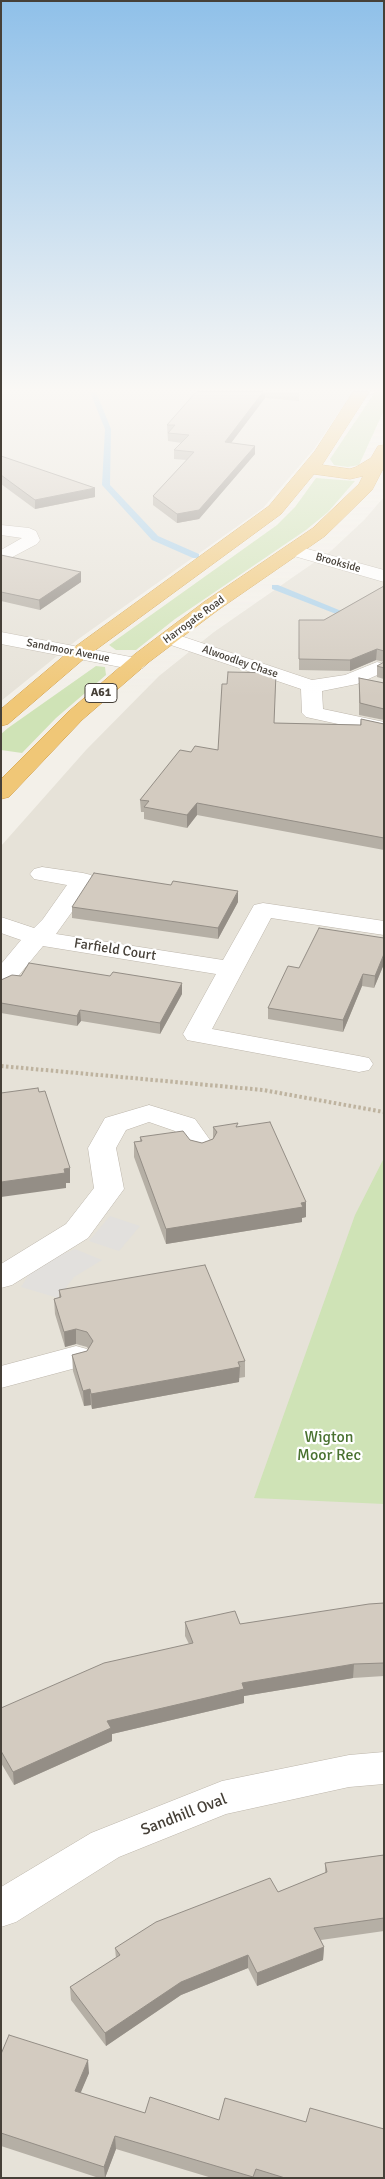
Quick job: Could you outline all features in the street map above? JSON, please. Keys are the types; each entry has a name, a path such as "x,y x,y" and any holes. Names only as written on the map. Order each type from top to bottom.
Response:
{"highway":[{"path":"1,720 79,653 275,510 288,494"},
{"name":"Harrogate Road","path":"1,792 75,716 136,664 169,638 319,532 358,494"}],"street":[{"path":"1,530 23,532 30,535 31,540 1,558"},
{"name":"Brookside","path":"293,550 384,576"},
{"name":"Sandmoor Avenue","path":"1,638 136,664"},
{"name":"Alwoodley Chase","path":"169,638 312,694 350,680"},
{"path":"350,680 378,668"},
{"path":"350,680 384,688"},
{"path":"312,694 313,713 384,728"},
{"path":"1,981 24,951 52,924 83,880 42,874"},
{"path":"359,1064 196,1034 264,910 384,928"},
{"name":"Farfield Court","path":"1,924 37,938 231,969"},
{"path":"1,1278 39,1260 76,1231 92,1225 109,1189 102,1148 115,1124 149,1112 185,1125 201,1147"},
{"path":"1,1377 76,1357"},
{"name":"Sandhill Oval","path":"1,1909 105,1845 222,1798 349,1771 384,1768"}],"path":[{"path":"1,1066 262,1090 384,1112"}],"shaded area":[{"path":"1,494 275,494 263,508 77,640 1,701"},
{"path":"384,497 384,2178 1,2178 1,846 86,750 159,676 214,632 332,550 364,520"},
{"path":"110,1216 140,1226 119,1251 89,1241"},
{"path":"75,1249 102,1260 74,1277 58,1298 21,1287 30,1273 44,1262"}],"green space":[{"path":"305,494 344,494 328,512 306,530 175,619 136,650 116,650 109,645 277,525 295,507"},
{"path":"96,666 105,667 106,675 56,718 22,753 1,750 1,734"},
{"name":"Wigton Moor Rec","path":"384,1158 384,1504 254,1498 355,1215"}],"building":[{"path":"26,494 67,494 35,500"},
{"path":"155,494 213,494 199,510 177,514 153,496"},
{"path":"1,555 81,572 39,600 1,592"},
{"path":"384,586 384,651 377,649 350,660 299,659 299,620 324,620"},
{"path":"384,662 384,668 377,666"},
{"path":"228,672 276,673 274,723 361,725 361,719 384,724 384,838 197,803 187,815 144,807 149,801 140,800 180,750 191,752 195,746 218,750 222,684 227,684"},
{"path":"359,678 384,683 384,709 360,703"},
{"path":"94,873 171,885 173,881 238,891 218,928 72,907"},
{"path":"319,928 384,938 384,954 375,976 363,974 343,1020 268,1008 288,966 299,968"},
{"path":"29,963 110,976 113,972 182,983 160,1023 80,1010 77,1016 1,1003 1,980 12,975 21,976"},
{"path":"38,1088 39,1092 45,1091 70,1168 64,1169 65,1173 1,1182 1,1093"},
{"path":"270,1122 306,1202 301,1203 303,1207 166,1229 134,1142 142,1141 140,1137 183,1131 190,1140 202,1143 213,1139 217,1132 213,1127 238,1123 236,1127"},
{"path":"205,1265 245,1361 238,1362 240,1367 91,1394 90,1389 83,1391 72,1355 87,1351 93,1341 87,1332 76,1329 64,1332 54,1299 61,1297 59,1290"},
{"path":"384,1603 384,1663 354,1664 242,1683 244,1689 107,1721 111,1728 13,1772 1,1751 1,1708 104,1663 193,1643 185,1622 235,1611 240,1624"},
{"path":"384,1855 384,1918 314,1928 324,1947 257,1973 248,1955 181,1982 105,2033 70,1987 120,1955 115,1948 156,1922 270,1878 278,1892 327,1872 325,1863"},
{"path":"9,2035 88,2060 75,2091 145,2113 150,2097 219,2120 225,2098 306,2122 310,2108 384,2129 384,2178 285,2178 256,2169 253,2177 115,2136 104,2167 1,2133 1,2054"}],"waterway":[{"path":"114,494 155,538 196,556"},
{"path":"275,587 352,617"}]}
